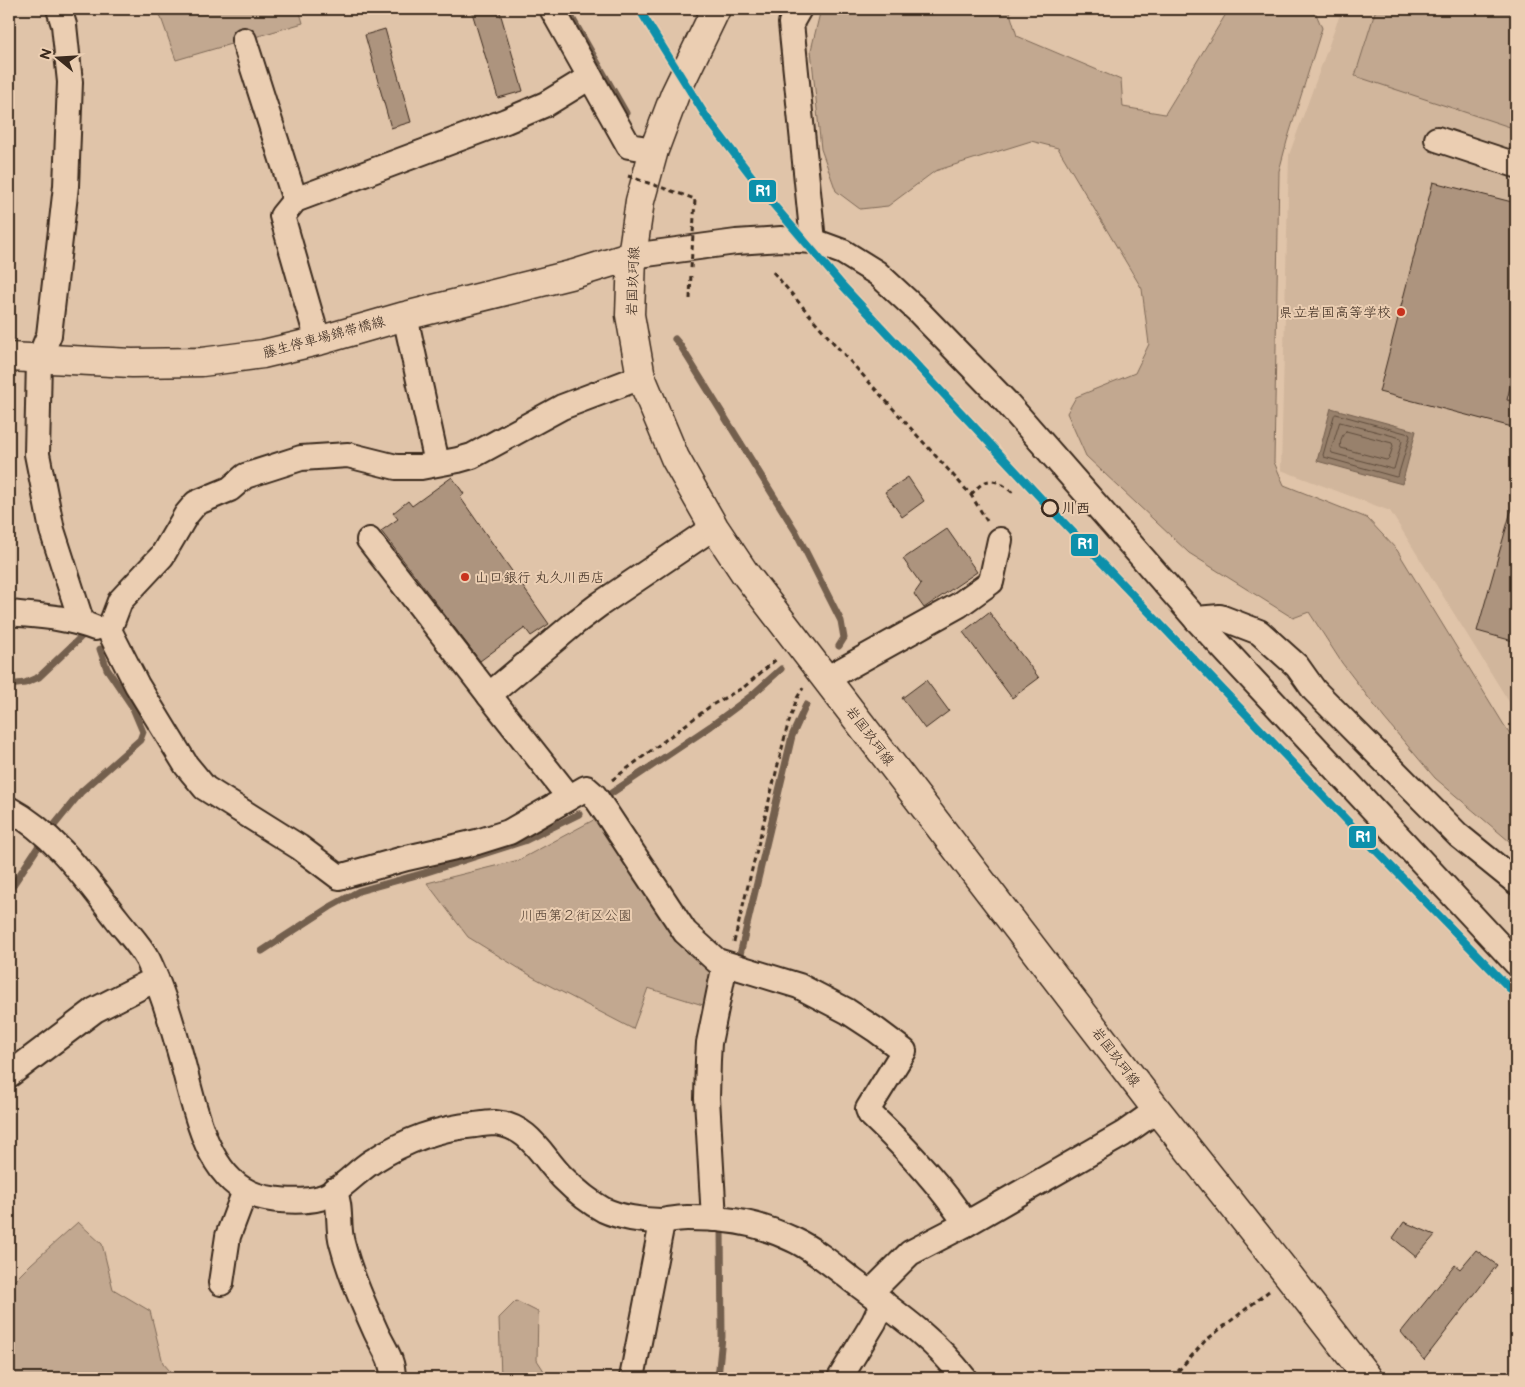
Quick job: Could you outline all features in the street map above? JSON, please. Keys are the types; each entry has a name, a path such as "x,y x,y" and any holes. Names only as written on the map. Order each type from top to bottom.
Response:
{"main road":[{"name":"岩国玖珂線","path":"708,12 654,150 640,201 632,256 630,315 641,377 676,458 714,527 815,682 1289,1276 1368,1378"},
{"name":"藤生停車場錦帯橋線","path":"9,358 132,363 202,362 263,354 574,274 632,256"}],"street":[{"path":"59,9 64,25 70,82 66,186 49,335 39,359 37,454 52,530 82,623"},
{"path":"552,9 629,146 654,150"},
{"path":"798,9 791,23 813,242"},
{"path":"244,40 295,200"},
{"path":"318,340 282,216 295,200 506,121 546,104 590,77"},
{"path":"1437,139 1516,165"},
{"path":"632,256 781,239 813,242 843,252 877,273 917,310 1008,404 1196,620 1516,963"},
{"path":"405,316 437,463"},
{"path":"641,377 562,407 472,456 458,460 421,467 396,467 348,454 301,458 245,476 230,488 196,503 186,515 162,556 120,601 109,630 136,685 186,765 205,788 300,847 327,870 339,877 509,832 586,788 594,795 685,932 717,961 799,986 848,1011 904,1052 868,1109 870,1114 898,1140 924,1170 966,1224"},
{"path":"489,695 600,604 714,527"},
{"path":"369,540 569,797"},
{"path":"815,682 959,605 991,582 1000,540"},
{"path":"9,613 51,617 82,623 96,629 109,630"},
{"path":"1196,620 1220,617 1259,632 1297,666 1314,690 1458,835 1516,882"},
{"path":"9,809 48,836 93,887 146,957 156,979 178,1045 202,1131 216,1161 229,1177 245,1191 265,1199 320,1198 334,1190 372,1161 418,1137 457,1126 495,1123 517,1128 536,1144 561,1177 587,1199 607,1211 638,1219 660,1221 683,1218 728,1220 758,1226 795,1240 926,1336 964,1378"},
{"path":"714,1219 707,1098 709,1043 732,966"},
{"path":"9,1075 96,1010 156,979"},
{"path":"840,1378 874,1322 876,1298 910,1253 966,1224 1123,1134 1157,1110"},
{"path":"334,1190 338,1198 341,1241 359,1292 393,1366 394,1378"},
{"path":"220,1283 228,1236 245,1191"},
{"path":"632,1378 661,1228 660,1221"}],"path":[{"path":"628,176 695,200 690,299"},
{"path":"773,272 831,340 972,495 1000,540"},
{"path":"972,495 980,484 993,480 1013,492"},
{"path":"594,795 712,705 744,687 782,655"},
{"path":"732,966 733,949 787,728 797,698 815,682"},
{"path":"1172,1378 1205,1341 1289,1276"}],"shaded area":[{"name":"県立岩国高等学校","path":"1342,9 1516,9 1516,713 1390,511 1281,470 1289,155"}],"green space":[{"path":"158,9 299,9 303,23 176,60"},
{"path":"821,9 1012,9 1010,13 1017,36 1121,80 1123,107 1165,114 1229,9 1314,9 1322,28 1279,171 1274,462 1284,485 1367,518 1397,550 1516,742 1516,847 1435,778 1384,718 1342,663 1309,612 1293,618 1189,553 1086,456 1067,413 1076,397 1135,373 1149,344 1142,289 1058,148 1031,141 935,171 888,206 860,209 836,191 821,149 811,50"},
{"path":"1376,9 1516,9 1516,129 1355,76"},
{"name":"川西第２街区公園","path":"601,816 716,979 706,1006 648,988 633,1029 533,977 468,937 427,883 519,860"},
{"path":"78,1222 102,1244 113,1289 150,1311 163,1363 176,1378 9,1378 9,1286"},
{"path":"516,1301 538,1312 537,1360 546,1374 544,1378 501,1378 499,1318"}],"water":[{"path":"1331,408 1416,431 1402,484 1317,461"}],"building":[{"path":"471,9 499,9 523,91 498,98"},
{"path":"385,29 411,122 391,128 365,35"},
{"path":"1433,182 1516,203 1516,363 1507,400 1516,401 1516,428 1379,392"},
{"name":"山口銀行 丸久川西店","path":"452,477 464,494 460,497 549,624 531,636 525,628 480,661 381,531 398,519 393,513 408,501 412,506"},
{"path":"908,477 924,501 902,517 885,492"},
{"path":"1511,511 1516,512 1516,630 1513,641 1477,631"},
{"path":"947,529 977,572 924,608 914,594 921,584 903,559"},
{"path":"989,612 1039,678 1012,698 963,632"},
{"path":"926,680 949,711 925,729 902,698"},
{"path":"1404,1222 1435,1235 1416,1257 1393,1238"},
{"path":"1476,1250 1497,1265 1424,1360 1401,1332 1455,1265 1460,1269"}],"waterway":[{"path":"567,9 626,113"},
{"path":"675,339 796,532 841,621 844,638 839,646"},
{"path":"9,685 25,683 39,677 82,636"},
{"path":"9,891 44,838 81,792 140,740 143,732 132,706 107,669 100,649"},
{"path":"607,796 711,726 751,696 781,669"},
{"path":"738,963 792,736 806,705"},
{"path":"262,951 330,907 359,891 424,873 524,841 579,814"},
{"path":"718,1378 722,1337 721,1228"}],"transit line":[{"name":"R1","path":"639,9 707,118 772,203 842,285 1050,508 1516,995"}],"place":[{"name":"県立岩国高等学校","path":"1401,312"},
{"name":"川西","path":"1050,508"},
{"name":"山口銀行 丸久川西店","path":"465,577"}]}
